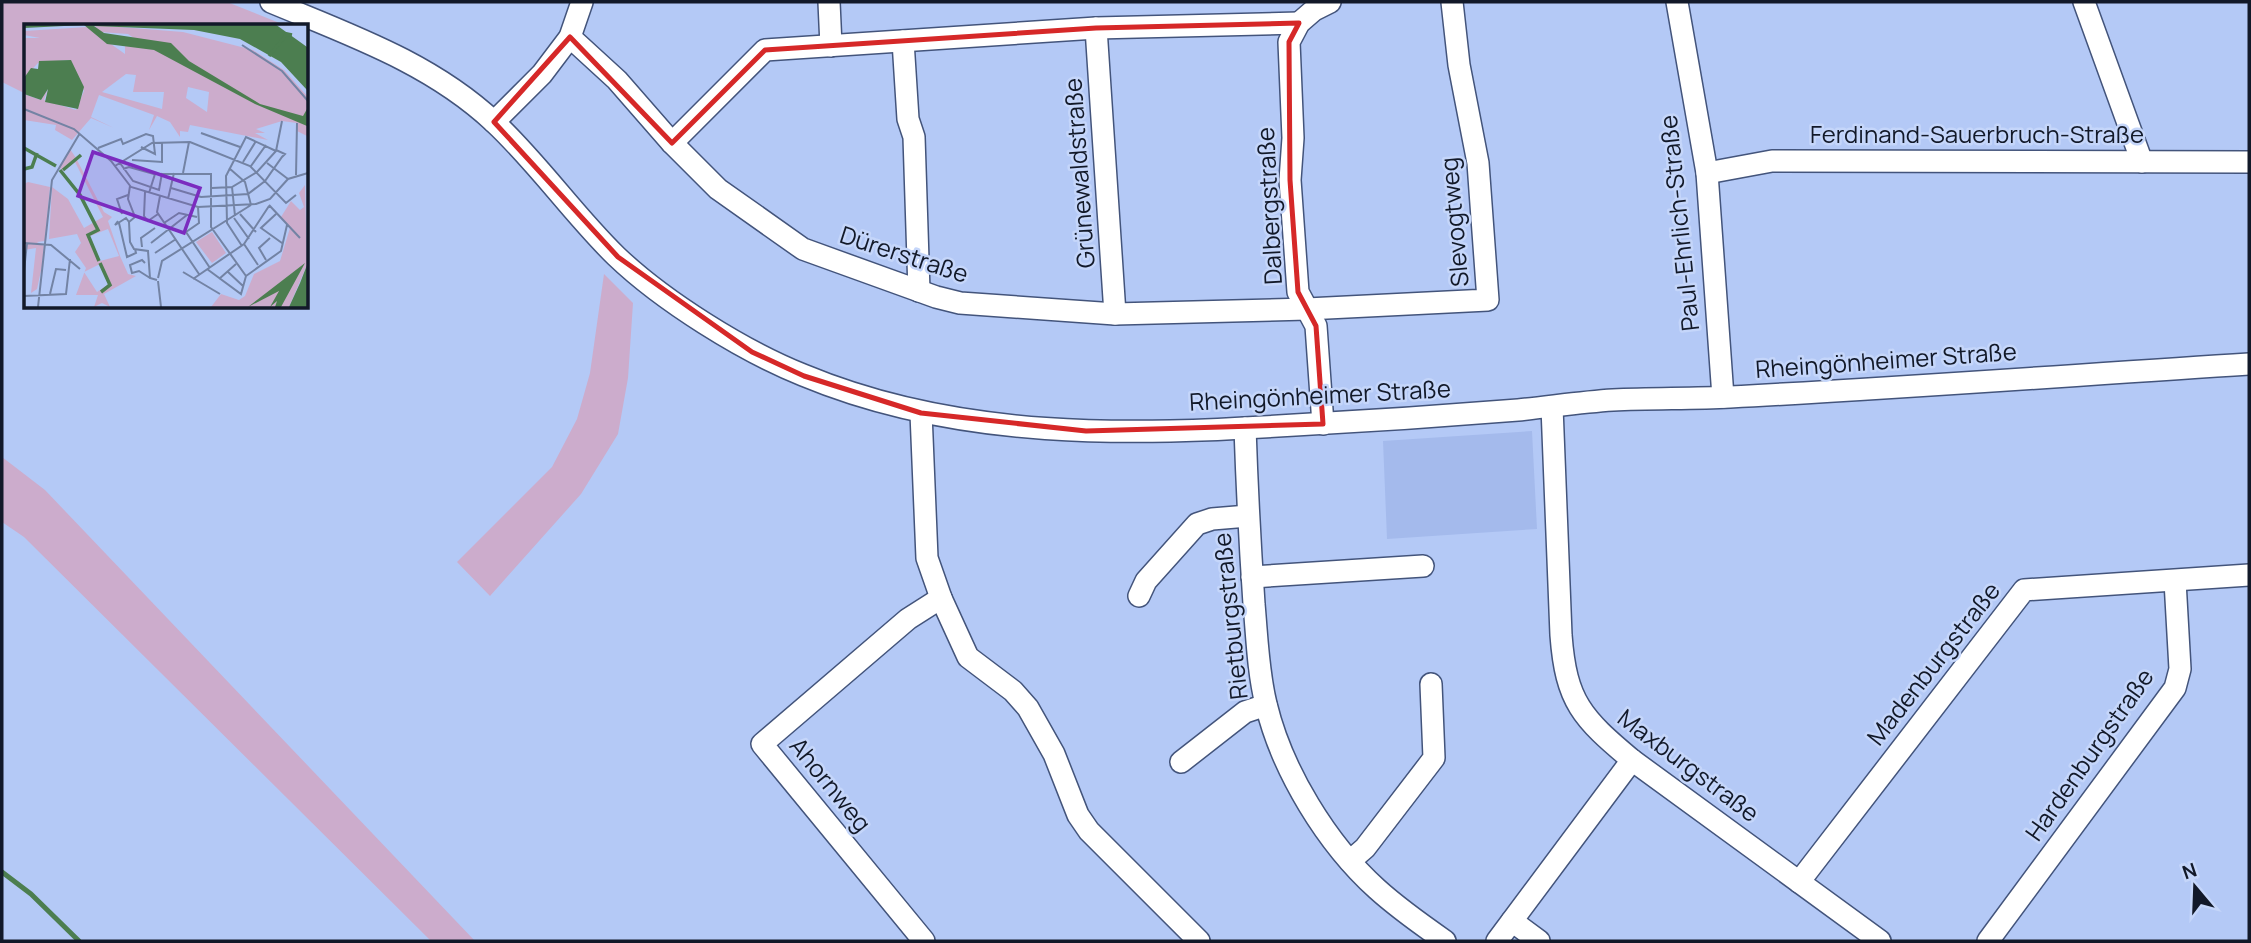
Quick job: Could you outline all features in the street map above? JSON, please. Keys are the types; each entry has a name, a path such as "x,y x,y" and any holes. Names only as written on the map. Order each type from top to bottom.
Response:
{"street":[{"name":"Rheingönheimer Straße","path":"271,2 396,54 451,87 494,122 618,257 672,300 752,352 804,376 864,397 921,412 1010,426 1147,432 1373,422 1607,400 1723,397 2249,364"},
{"path":"494,122 542,74 570,37 582,2"},
{"path":"830,2 831,46"},
{"path":"672,143 765,50 1096,28 1299,23 1314,10 1331,2"},
{"name":"Slevogtweg","path":"1307,309 1488,300 1478,163 1459,65 1452,2"},
{"name":"Paul-Ehrlich-Straße","path":"1676,2 1707,173 1723,397"},
{"path":"2084,2 2142,162"},
{"name":"Dalbergstraße","path":"1299,23 1289,42 1293,138 1290,180 1298,292 1317,326 1323,424"},
{"name":"Grünewaldstraße","path":"1096,28 1115,314"},
{"name":"Dürerstraße","path":"570,37 617,80 672,143 718,189 803,249 960,303 1115,314 1307,309"},
{"path":"903,41 908,119 914,137 919,291"},
{"name":"Ferdinand-Sauerbruch-Straße","path":"1707,173 1772,161 2249,162"},
{"name":"Maxburgstraße","path":"1552,407 1564,670 1572,694 1597,730 1632,760 1880,941"},
{"path":"921,412 927,558 941,598 968,657 1013,691 1028,708 1054,754 1078,815 1089,831 1199,941"},
{"name":"Rietburgstraße","path":"1245,428 1248,516 1258,651 1266,705 1284,757 1325,830 1350,861 1393,903 1445,941"},
{"path":"1139,596 1146,581 1197,524 1212,519 1248,516"},
{"path":"1252,578 1423,566"},
{"name":"Madenburgstraße","path":"1799,882 2024,590 2249,575"},
{"name":"Hardenburgstraße","path":"1988,941 2175,688 2180,669 2175,581"},
{"name":"Ahornweg","path":"924,941 762,744 908,619 941,598"},
{"path":"1350,861 1365,848 1434,758 1431,684"},
{"path":"1181,762 1245,712 1266,705"},
{"path":"1497,941 1632,760"},
{"path":"1512,921 1539,941"}],"highlighted area":[{"path":"1299,23 1289,42 1290,180 1298,292 1316,326 1323,424 1086,431 921,413 804,376 752,352 618,257 494,122 570,37 672,143 765,50 1096,28"}],"shaded area":[{"path":"2,2 227,2 282,24 24,24 24,93 2,82"},
{"path":"604,274 633,303 628,378 618,434 581,494 490,596 457,562 552,467 577,419 590,373"},
{"path":"1532,431 1537,529 1387,539 1383,441"},
{"path":"2,457 45,490 475,941 431,941 24,537 2,522"}],"waterway":[{"path":"2,872 31,894 79,941"}]}
